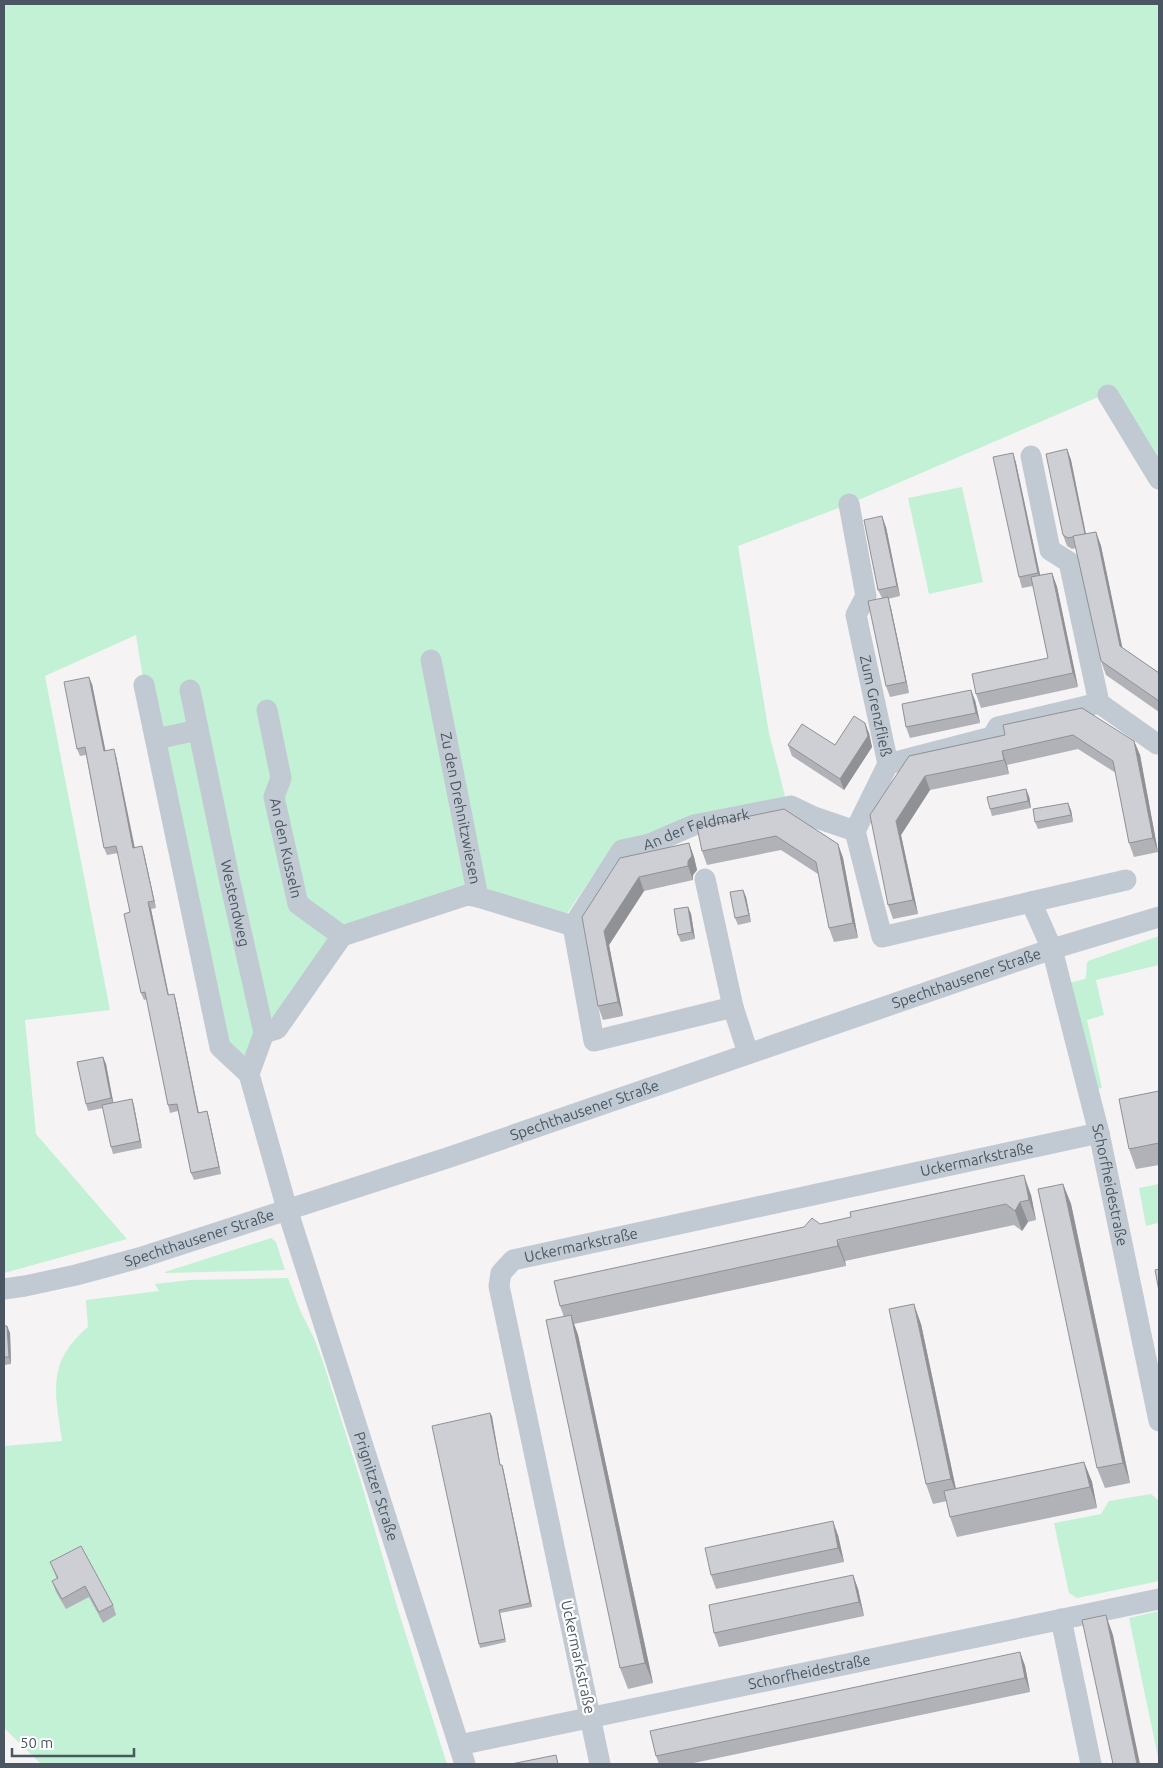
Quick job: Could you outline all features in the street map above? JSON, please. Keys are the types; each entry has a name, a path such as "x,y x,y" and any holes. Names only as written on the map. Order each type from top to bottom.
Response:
{"street":[{"path":"1108,395 1159,479"},
{"path":"1031,456 1050,550 1069,562 1099,703 1157,744 1159,743"},
{"name":"Zum Grenzfließ","path":"849,504 866,596 856,615 888,764 855,831"},
{"name":"Zu den Drehnitzwiesen","path":"431,660 478,897 573,926"},
{"path":"144,685 220,1047 248,1074 287,1209"},
{"name":"Westendweg","path":"190,690 264,1033"},
{"path":"888,764 992,737 998,727 1099,703"},
{"name":"An den Kusseln","path":"267,710 281,778 274,797 298,904 342,936"},
{"path":"156,739 198,730"},
{"name":"An der Feldmark","path":"573,926 622,850 650,844 694,825 790,806 814,817 855,831"},
{"path":"855,831 882,937 1126,880"},
{"path":"705,879 733,1007 748,1053"},
{"path":"248,1074 264,1033 277,1029 342,936 467,895 478,897"},
{"path":"1031,902 1052,949"},
{"name":"Spechthausener Straße","path":"4,1289 76,1275 139,1258 434,1162 1052,949 1159,917"},
{"path":"573,926 594,1042 733,1007"},
{"name":"Schorfheidestraße","path":"1052,949 1099,1133 1159,1421"},
{"name":"Uckermarkstraße","path":"600,1764 499,1286 501,1273 513,1260 1099,1133"},
{"name":"Prignitzer Straße","path":"287,1209 462,1755"},
{"name":"Schorfheidestraße","path":"462,1755 590,1718 1159,1599"},
{"path":"1061,1619 1092,1764"}],"green space":[{"path":"4,4 1159,4 1159,468 1103,395 849,504 738,546 769,733 787,804 616,842 566,915 467,895 342,936 249,1074 220,1047 144,685 136,635 45,676 110,1010 25,1020 36,1134 127,1239 4,1273"},
{"path":"962,487 983,582 929,594 908,498"},
{"path":"1159,936 1159,965 1096,980 1104,1015 1087,1020 1102,1088 1091,1090 1065,984 1085,979 1088,961"},
{"path":"1159,1184 1159,1228 1158,1223 1146,1226 1139,1188"},
{"path":"271,1238 276,1242 285,1270 165,1273 165,1272"},
{"path":"288,1278 323,1362 447,1764 41,1764 4,1728 4,1446 62,1441 56,1393 58,1369 69,1347 88,1327 86,1300 159,1291 155,1284 190,1280"},
{"path":"1151,1494 1159,1501 1159,1581 1077,1598 1069,1593 1054,1523 1101,1514 1109,1501"},
{"path":"1159,1611 1159,1762 1129,1618"}],"building":[{"path":"1067,449 1085,534 1068,538 1063,535 1046,454"},
{"path":"1013,453 1038,573 1019,577 993,457"},
{"path":"882,516 897,586 878,590 864,520"},
{"path":"1096,532 1120,646 1159,673 1159,701 1101,661 1073,536"},
{"path":"1052,573 1073,673 976,694 972,674 1048,658 1031,577"},
{"path":"888,597 906,682 886,686 868,601"},
{"path":"89,677 104,751 114,749 133,848 142,846 154,901 148,902 168,995 174,994 198,1113 207,1111 219,1167 191,1173 177,1104 168,1105 145,992 141,993 124,914 130,912 116,846 104,848 85,747 77,749 64,682"},
{"path":"971,690 976,713 906,727 902,704"},
{"path":"1082,708 1134,741 1153,838 1129,843 1113,761 1073,735 1002,751 1004,760 925,776 896,821 913,900 888,905 870,815 909,756 1005,735 1003,725"},
{"path":"854,716 865,723 868,736 840,779 788,745 802,724 835,745"},
{"path":"1026,789 1028,801 990,809 987,797"},
{"path":"1068,803 1071,815 1035,822 1033,809"},
{"path":"784,809 838,844 853,923 829,928 816,862 776,836 702,851 697,827"},
{"path":"689,843 692,856 688,861 688,866 639,877 604,931 618,1002 598,1006 582,917 620,858"},
{"path":"743,890 749,915 735,918 730,892"},
{"path":"688,907 692,932 678,935 674,909"},
{"path":"103,1057 111,1098 86,1104 77,1062"},
{"path":"1159,1091 1159,1143 1129,1149 1119,1099"},
{"path":"132,1099 140,1141 111,1147 102,1105"},
{"path":"1024,1175 1029,1200 1020,1202 1015,1211 1006,1204 837,1240 838,1246 560,1306 554,1281 804,1227 812,1218 820,1224 851,1217 850,1212"},
{"path":"1063,1184 1123,1463 1097,1468 1038,1189"},
{"path":"1159,1269 1159,1291 1155,1270"},
{"path":"914,1304 951,1479 926,1484 889,1309"},
{"path":"571,1315 645,1663 620,1668 546,1320"},
{"path":"4,1326 7,1326 9,1357 4,1357"},
{"path":"490,1413 530,1603 499,1610 505,1639 479,1644 432,1426"},
{"path":"1084,1462 1090,1487 950,1517 944,1491"},
{"path":"833,1521 838,1548 711,1575 705,1548"},
{"path":"81,1546 113,1605 99,1612 85,1586 62,1599 52,1581 58,1578 50,1562"},
{"path":"853,1575 859,1602 714,1633 709,1605"},
{"path":"1106,1615 1137,1764 1113,1764 1082,1620"},
{"path":"1020,1652 1025,1678 656,1756 650,1731"},
{"path":"556,1755 558,1764 511,1764"}]}
